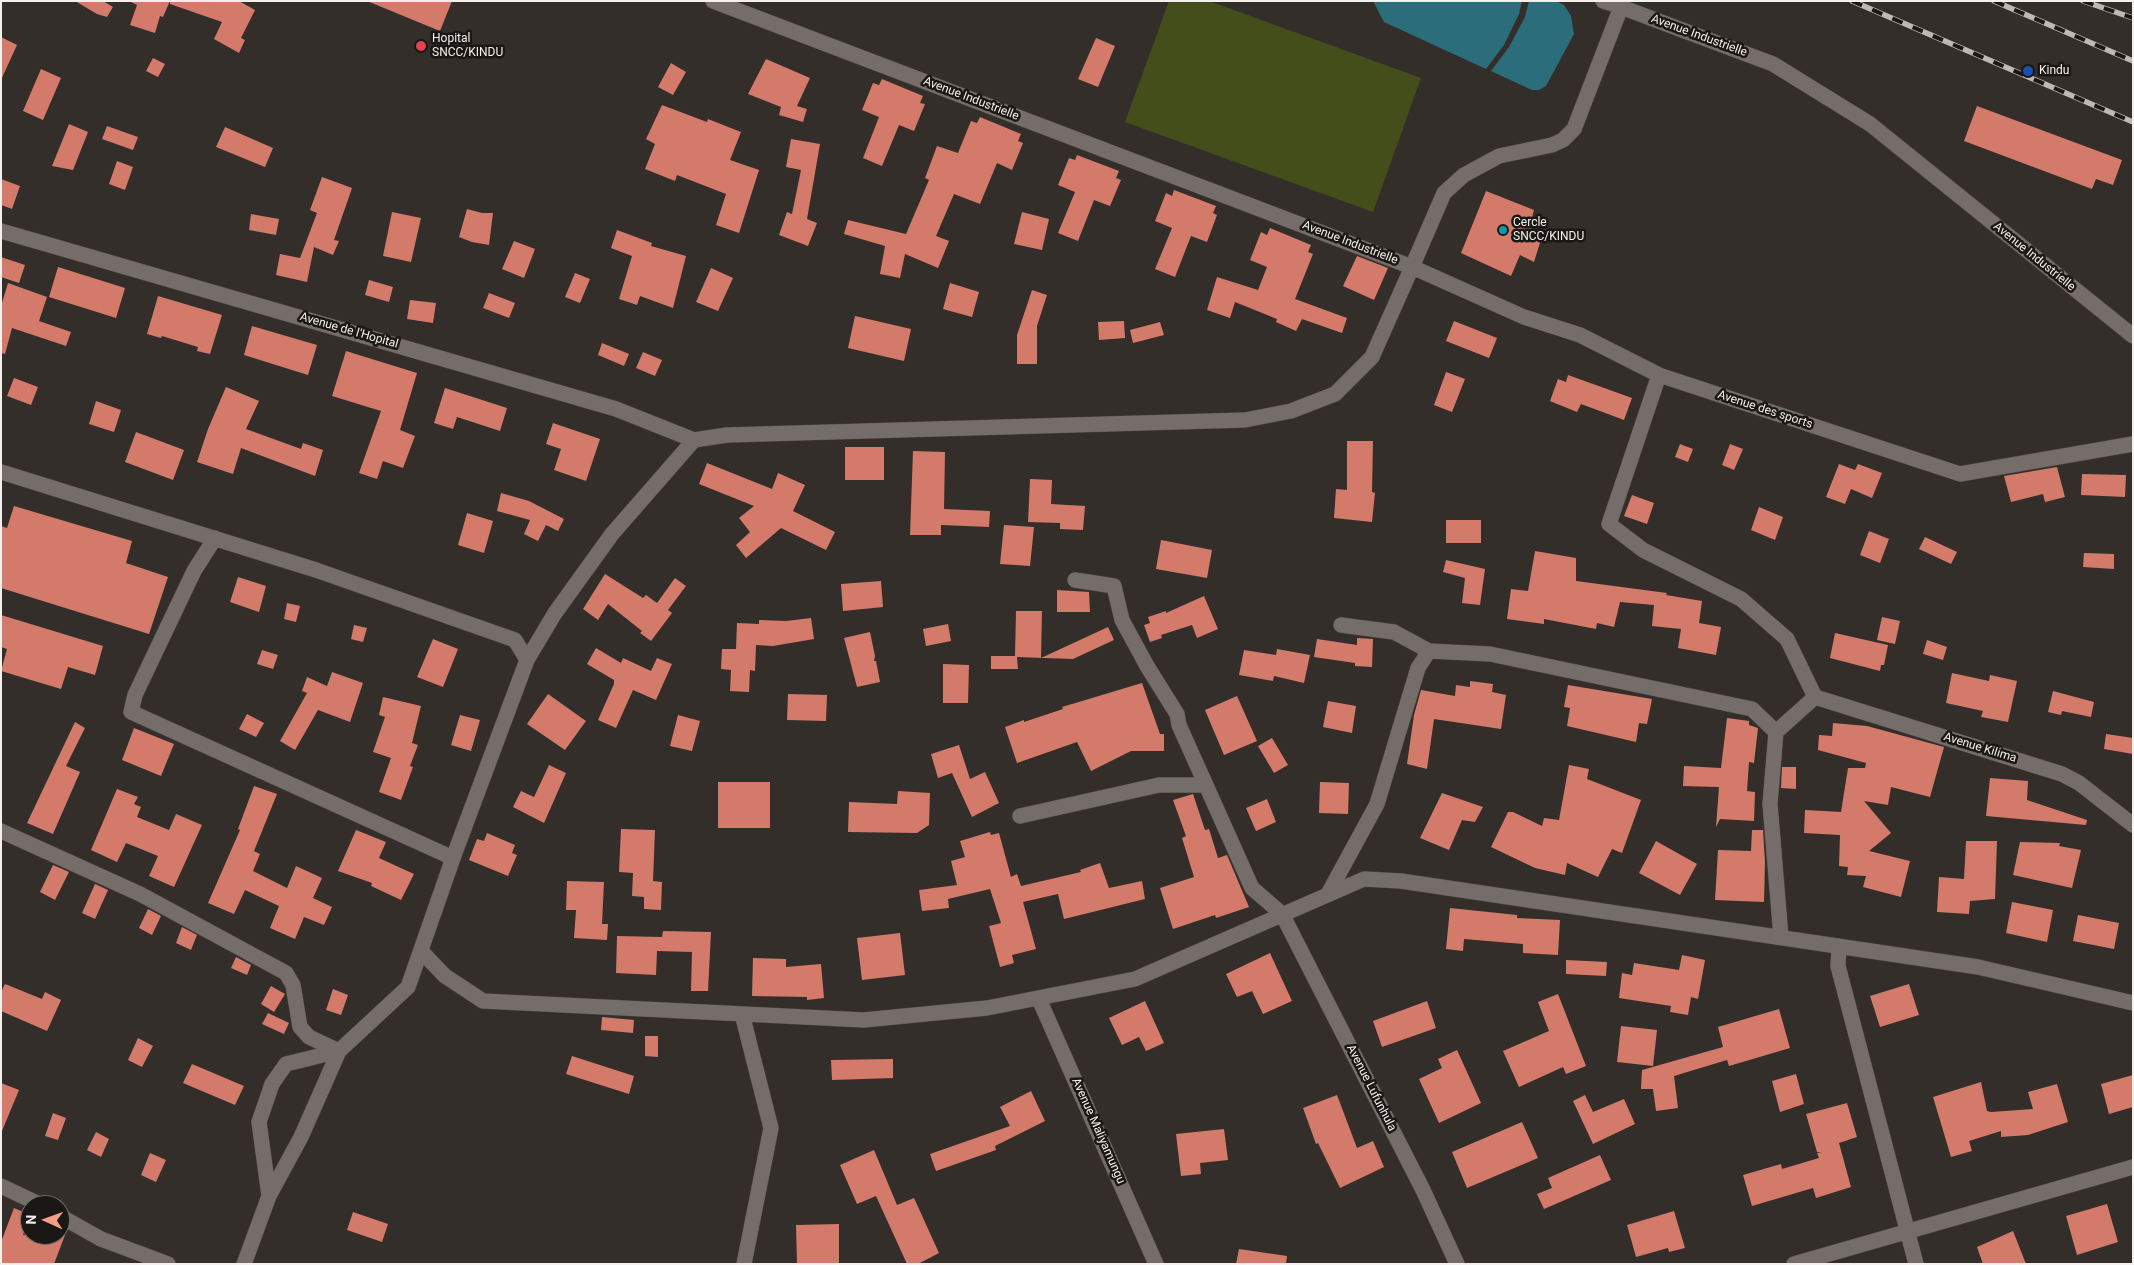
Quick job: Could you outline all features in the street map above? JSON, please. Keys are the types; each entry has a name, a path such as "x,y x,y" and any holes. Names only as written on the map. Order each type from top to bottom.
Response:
{"street":[{"name":"Avenue Industrielle","path":"713,1 1412,267 1444,193 1464,175 1499,156 1552,145 1563,140 1574,129 1621,7 1773,64 1870,124 2133,336"},
{"path":"1603,1 1621,7"},
{"name":"Avenue de l'Hopital","path":"1,231 616,409 694,440"},
{"name":"Avenue des sports","path":"1412,267 1524,317 1580,335 1659,376 1960,474 2133,444"},
{"path":"244,1264 269,1196 301,1137 339,1051 408,987 453,858 527,660 555,613 612,534 694,440 727,435 1245,420 1291,410 1335,394 1372,357 1412,267"},
{"path":"1659,376 1609,524 1655,557 1697,576 1741,600 1786,638 1815,697 1776,732 1770,804 1781,938"},
{"path":"1,472 316,570 515,640 527,660"},
{"path":"215,538 194,571 135,696 131,712 453,858"},
{"path":"1075,580 1114,586 1122,620 1177,714 1179,725 1252,888 1282,914"},
{"path":"1341,625 1394,632 1429,651 1490,654 1752,709 1776,732"},
{"path":"1328,894 1377,804 1418,668 1429,651"},
{"name":"Avenue Kilima","path":"1815,697 2062,774 2079,783 2133,825"},
{"path":"1020,816 1159,785 1206,785"},
{"path":"1,831 140,894 286,973 293,985 300,1027 309,1037 339,1051"},
{"path":"421,951 445,976 483,1001 864,1020 988,1008 1135,979 1364,879 1401,880 1978,967 2133,1003"},
{"name":"Avenue Lufunhula","path":"1282,914 1423,1190 1457,1264"},
{"path":"1838,946 1838,966 1916,1264"},
{"name":"Avenue Maliyamungu","path":"1039,999 1156,1264"},
{"path":"742,1014 771,1128 746,1263"},
{"path":"269,1196 259,1122 272,1084 286,1064 339,1051"},
{"path":"1794,1264 2133,1167"},
{"path":"1,1186 20,1195"},
{"path":"70,1221 101,1238 168,1264"}],"green space":[{"path":"1169,1 1209,1 1421,78 1373,212 1125,122"}],"water":[{"path":"1373,1 1522,1 1519,14 1504,45 1486,69 1384,22"},
{"path":"1529,1 1556,1 1564,5 1571,16 1574,34 1546,86 1539,90 1532,90 1491,71 1509,47 1525,17"}],"building":[{"path":"75,1 103,1 113,7 107,17 97,14"},
{"path":"129,1 170,1 163,17 160,16 155,33 130,25 137,5"},
{"path":"170,1 239,1 255,10 241,38 245,40 239,53 214,39 222,22 170,4"},
{"path":"367,1 452,1 440,31"},
{"path":"1,37 17,45 1,80"},
{"path":"1096,38 1115,46 1098,87 1078,79"},
{"path":"153,58 165,64 158,77 146,71"},
{"path":"766,59 810,78 797,106 807,109 803,122 779,115 781,107 748,94"},
{"path":"671,63 686,72 673,95 658,87"},
{"path":"41,69 61,78 43,120 23,111"},
{"path":"882,79 923,96 920,103 925,104 914,131 899,125 882,166 863,158 879,117 862,110 873,83 879,85"},
{"path":"662,105 707,122 708,119 741,132 730,160 759,170 739,233 716,225 726,194 677,175 675,181 645,169 655,144 646,139"},
{"path":"1977,106 2122,160 2113,185 2096,179 2092,189 1964,141"},
{"path":"980,117 1021,134 1018,141 1023,143 1012,170 997,163 980,204 954,194 936,236 949,241 938,268 905,254 900,278 880,274 885,246 844,234 848,220 906,234 929,180 925,178 937,146 958,153 971,121 977,123"},
{"path":"69,124 88,132 73,170 52,166"},
{"path":"107,126 138,137 133,150 102,139"},
{"path":"225,127 273,148 265,167 216,147"},
{"path":"791,139 820,144 807,219 817,223 808,246 779,235 787,212 792,214 801,170 786,167"},
{"path":"1077,155 1119,171 1116,178 1121,180 1110,206 1094,200 1078,241 1058,233 1075,192 1058,185 1069,158 1075,160"},
{"path":"117,161 133,167 125,190 109,184"},
{"path":"322,177 352,188 334,240 339,241 333,255 314,247 307,282 276,275 280,254 300,258 317,213 310,210"},
{"path":"1,179 20,186 12,209 1,205"},
{"path":"1174,190 1216,206 1213,213 1217,215 1207,242 1191,236 1175,277 1155,269 1172,228 1155,221 1166,193 1172,196"},
{"name":"Cercle SNCC/KINDU","path":"1486,191 1534,210 1529,228 1543,233 1534,262 1520,255 1511,276 1461,253"},
{"path":"467,209 482,213 493,213 489,245 459,237"},
{"path":"392,212 421,218 411,262 383,256"},
{"path":"1022,212 1049,219 1042,250 1014,244"},
{"path":"251,214 279,219 276,235 249,230"},
{"path":"1270,228 1311,245 1308,252 1313,254 1295,299 1347,318 1342,333 1302,319 1296,331 1276,322 1277,319 1235,302 1230,318 1207,310 1217,277 1258,290 1267,267 1250,260 1261,232 1267,235"},
{"path":"617,230 652,243 651,246 686,256 673,308 640,296 637,305 619,299 632,256 611,248"},
{"path":"514,241 535,249 524,278 502,269"},
{"path":"1357,256 1388,268 1374,300 1343,286"},
{"path":"1,257 25,265 19,283 1,277"},
{"path":"58,267 125,288 116,318 49,297"},
{"path":"711,268 733,278 718,311 696,302"},
{"path":"575,273 590,279 580,303 565,297"},
{"path":"369,280 393,287 389,302 365,295"},
{"path":"8,283 47,297 39,321 71,332 66,346 12,328 5,354 1,353 1,306"},
{"path":"950,283 979,292 972,317 943,309"},
{"path":"1032,290 1047,295 1037,326 1037,364 1017,364 1017,335"},
{"path":"489,293 515,303 509,318 483,308"},
{"path":"158,296 222,315 210,354 197,351 198,347 162,336 161,338 147,334"},
{"path":"410,300 436,303 433,323 407,319"},
{"path":"855,316 911,329 904,361 848,348"},
{"path":"1124,321 1125,338 1099,340 1098,322"},
{"path":"1454,321 1497,338 1489,358 1446,341"},
{"path":"1160,322 1164,335 1133,343 1130,330"},
{"path":"252,326 317,345 308,375 244,355"},
{"path":"602,343 629,354 624,366 598,355"},
{"path":"346,351 417,373 400,430 415,436 403,468 383,461 377,479 359,473 381,411 332,396"},
{"path":"643,352 662,360 655,376 636,368"},
{"path":"1446,372 1465,379 1452,412 1434,405"},
{"path":"1568,375 1632,398 1624,420 1581,404 1577,412 1550,401 1558,379 1566,382"},
{"path":"14,378 38,387 31,405 7,396"},
{"path":"226,387 259,401 246,429 301,449 303,443 323,450 315,476 241,448 233,474 197,462 208,429"},
{"path":"445,388 507,408 500,431 457,417 453,429 434,423"},
{"path":"96,401 121,410 114,432 89,424"},
{"path":"553,423 600,439 586,481 554,470 561,449 546,444"},
{"path":"136,432 184,450 173,480 125,462"},
{"path":"1347,441 1373,441 1372,492 1375,493 1372,522 1334,518 1336,489 1347,490"},
{"path":"1680,444 1693,449 1688,462 1675,457"},
{"path":"1730,444 1743,449 1734,470 1722,465"},
{"path":"845,447 884,447 884,480 845,480"},
{"path":"913,451 945,452 944,509 990,511 989,527 941,525 941,535 910,535"},
{"path":"707,463 772,489 778,473 805,485 793,511 835,532 826,550 781,528 746,558 736,545 750,532 739,518 754,506 699,484"},
{"path":"1839,464 1855,470 1858,464 1882,473 1872,498 1851,489 1845,504 1826,497"},
{"path":"2057,467 2065,497 2045,502 2043,494 2011,502 2004,476"},
{"path":"2082,474 2126,475 2125,497 2081,495"},
{"path":"1030,479 1052,480 1051,504 1085,506 1083,530 1060,529 1060,523 1028,522"},
{"path":"501,493 529,501 564,519 558,531 546,525 538,541 524,534 530,520 497,511"},
{"path":"1632,495 1654,503 1647,524 1624,516"},
{"path":"14,506 132,541 126,563 168,577 149,634 1,588 1,526 7,528"},
{"path":"1759,507 1783,517 1775,540 1751,530"},
{"path":"467,513 493,521 484,553 458,545"},
{"path":"1446,520 1481,520 1481,543 1446,543"},
{"path":"1004,525 1034,527 1030,566 1000,564"},
{"path":"1869,531 1889,539 1880,563 1860,555"},
{"path":"1925,537 1957,552 1951,564 1919,549"},
{"path":"1161,540 1212,550 1207,578 1156,569"},
{"path":"1535,551 1576,558 1576,581 1667,593 1666,595 1702,601 1699,623 1721,627 1716,655 1678,648 1681,629 1652,626 1654,605 1620,602 1614,627 1597,623 1596,629 1544,619 1544,624 1507,619 1511,589 1528,591"},
{"path":"2084,553 2114,554 2114,569 2083,567"},
{"path":"1446,560 1485,569 1480,605 1462,603 1465,578 1443,572"},
{"path":"605,574 643,598 646,595 657,603 675,578 686,586 668,610 672,613 651,641 640,633 642,631 608,604 598,620 583,609"},
{"path":"238,577 266,586 259,612 230,602"},
{"path":"881,581 883,607 843,611 841,584"},
{"path":"1057,590 1089,592 1090,612 1057,612"},
{"path":"1204,596 1218,629 1197,638 1192,625 1161,635 1162,638 1150,642 1144,625 1150,623 1148,617 1166,611 1166,613"},
{"path":"287,603 300,606 296,622 284,619"},
{"path":"1016,611 1042,611 1041,658 1017,657 1018,669 991,669 991,656 1015,656"},
{"path":"1,615 103,646 95,675 68,667 61,689 1,671 7,649 1,647"},
{"path":"1882,617 1900,621 1895,644 1877,640"},
{"path":"811,618 814,639 773,646 756,645 755,671 750,670 749,692 730,691 731,670 721,669 722,649 736,649 737,623 759,624 759,620 786,621"},
{"path":"948,624 951,641 926,646 923,629"},
{"path":"354,625 367,628 363,642 351,639"},
{"path":"1108,627 1114,640 1073,659 1041,658"},
{"path":"870,632 875,656 874,661 876,661 880,682 857,687 844,638"},
{"path":"1835,633 1888,645 1884,665 1881,665 1880,671 1830,658"},
{"path":"1357,638 1373,639 1372,667 1355,666 1355,663 1314,657 1317,639 1357,645"},
{"path":"433,639 458,649 443,687 417,677"},
{"path":"1927,640 1947,647 1943,660 1923,654"},
{"path":"596,648 621,663 623,658 651,671 657,658 672,664 656,700 633,690 616,728 598,720 614,680 587,664"},
{"path":"1277,649 1310,655 1304,683 1274,676 1273,681 1239,675 1244,650 1276,655"},
{"path":"262,650 278,655 273,669 257,664"},
{"path":"943,664 969,665 968,703 943,703"},
{"path":"332,672 363,683 350,722 318,710 295,750 280,741 307,693 302,691 307,677 327,686"},
{"path":"1952,673 1989,681 1990,675 2017,681 2008,722 1981,717 1983,711 1946,703"},
{"path":"1470,681 1493,684 1492,692 1506,695 1501,729 1434,719 1427,769 1407,764 1414,715 1421,690 1455,696 1456,685 1470,687"},
{"path":"1142,683 1160,734 1164,734 1164,751 1131,751 1091,771 1077,742 1017,763 1005,727 1063,709 1062,707"},
{"path":"1568,685 1652,699 1647,724 1639,723 1636,742 1567,726 1570,708 1564,707"},
{"path":"2053,691 2094,702 2091,717 2062,711 2061,715 2048,712"},
{"path":"548,694 586,721 565,750 527,724"},
{"path":"788,694 827,695 826,721 787,720"},
{"path":"1237,696 1257,741 1224,755 1205,710"},
{"path":"383,697 421,706 412,743 418,745 410,766 413,767 401,800 379,792 391,758 373,752 385,717 379,715"},
{"path":"1328,701 1356,706 1352,733 1323,727"},
{"path":"247,714 264,723 256,737 239,729"},
{"path":"460,715 480,720 471,751 451,745"},
{"path":"678,715 700,721 692,751 670,746"},
{"path":"1727,718 1749,721 1749,725 1758,728 1754,763 1749,762 1747,791 1755,792 1754,821 1720,819 1716,827 1719,787 1683,786 1684,766 1721,768"},
{"path":"75,722 85,728 66,766 80,772 53,834 27,823"},
{"path":"1833,723 1867,726 1944,747 1930,797 1891,787 1888,805 1864,801 1891,833 1869,851 1910,861 1901,897 1863,887 1866,876 1847,875 1848,867 1839,866 1840,835 1804,833 1805,810 1841,812 1848,768 1865,768 1866,763 1818,750 1819,735 1832,736"},
{"path":"134,728 174,744 161,776 122,760"},
{"path":"2106,734 2133,738 2133,754 2104,749"},
{"path":"1272,738 1288,765 1274,773 1258,746"},
{"path":"959,745 970,779 985,772 999,803 972,817 952,773 938,778 931,754"},
{"path":"549,765 566,773 544,823 513,807 521,791 534,797"},
{"path":"1569,765 1589,769 1587,779 1641,800 1622,853 1612,849 1598,877 1567,863 1565,875 1535,868 1491,847 1508,812 1513,812 1542,826 1544,818 1559,820"},
{"path":"1782,767 1796,767 1796,789 1781,788"},
{"path":"1990,778 2028,781 2027,800 2087,820 2086,825 1986,816"},
{"path":"718,782 770,782 770,828 718,828"},
{"path":"1320,782 1349,783 1348,814 1319,813"},
{"path":"254,786 277,794 254,851 260,854 253,871 287,888 296,866 322,878 313,898 332,907 324,925 304,917 295,939 270,928 279,906 245,890 234,914 208,903 240,830 238,829"},
{"path":"117,789 138,797 134,804 141,807 137,817 169,830 176,814 202,825 174,887 149,876 158,856 126,843 117,862 91,850"},
{"path":"898,791 930,793 929,825 917,833 848,832 849,802 897,804"},
{"path":"1442,793 1483,807 1475,822 1462,820 1449,850 1420,838"},
{"path":"1193,794 1205,830 1209,829 1218,858 1227,855 1249,907 1216,918 1215,915 1173,929 1160,888 1194,877 1182,838 1186,836 1173,800"},
{"path":"1267,799 1276,822 1256,831 1246,808"},
{"path":"621,829 655,830 653,881 662,882 661,910 644,909 644,897 632,896 633,873 619,872"},
{"path":"356,830 386,842 379,858 414,874 401,900 371,886 372,883 338,871"},
{"path":"1752,830 1763,830 1765,862 1764,902 1715,900 1718,850 1751,851"},
{"path":"990,832 991,835 999,833 1011,877 1017,874 1021,886 1081,872 1080,870 1100,863 1109,888 1142,881 1145,899 1064,919 1058,894 1023,902 1036,949 1012,955 1014,963 1000,967 989,926 1001,923 990,889 948,899 949,908 922,911 919,890 957,885 951,861 965,857 960,841"},
{"path":"487,833 515,845 512,853 517,855 508,876 469,860 477,839 484,841"},
{"path":"1656,841 1697,864 1680,895 1639,873"},
{"path":"1966,841 1997,841 1995,899 1970,901 1969,914 1937,912 1939,877 1964,879"},
{"path":"2020,842 2060,843 2059,846 2081,850 2072,888 2013,875"},
{"path":"53,865 69,872 55,900 40,892"},
{"path":"567,881 604,882 602,924 608,924 607,940 574,938 576,910 566,910"},
{"path":"95,884 108,890 95,919 82,913"},
{"path":"2012,902 2053,910 2047,942 2006,933"},
{"path":"1450,908 1517,915 1517,918 1560,920 1558,955 1523,953 1523,944 1464,939 1463,951 1446,949"},
{"path":"148,909 161,916 152,935 139,928"},
{"path":"2078,915 2119,923 2114,949 2073,941"},
{"path":"182,927 197,935 191,950 176,943"},
{"path":"663,931 711,932 708,991 691,991 692,952 657,951 656,975 616,973 617,936 662,937"},
{"path":"900,933 905,975 862,980 857,938"},
{"path":"1270,953 1292,1001 1263,1014 1252,991 1237,997 1226,974"},
{"path":"1682,955 1705,960 1698,999 1691,997 1688,1015 1670,1012 1671,1006 1619,998 1622,973 1632,975 1634,963 1679,970"},
{"path":"236,957 251,965 247,975 231,968"},
{"path":"753,958 786,959 786,967 821,964 824,998 807,1000 807,997 752,996"},
{"path":"1566,960 1607,962 1606,976 1566,974"},
{"path":"5,984 42,999 45,992 61,1000 47,1031 1,1011 1,992"},
{"path":"1909,984 1919,1015 1880,1027 1870,996"},
{"path":"271,986 285,994 274,1012 261,1004"},
{"path":"333,989 348,995 341,1015 326,1010"},
{"path":"1558,994 1586,1066 1566,1074 1563,1067 1519,1087 1503,1051 1549,1031 1538,1002"},
{"path":"1145,1001 1164,1043 1146,1051 1139,1037 1122,1045 1109,1018"},
{"path":"1427,1001 1436,1028 1382,1047 1373,1021"},
{"path":"1779,1009 1790,1048 1729,1066 1727,1060 1674,1076 1678,1108 1656,1111 1653,1089 1641,1089 1642,1070 1723,1047 1718,1027"},
{"path":"268,1013 289,1023 284,1034 262,1024"},
{"path":"602,1017 634,1020 633,1033 601,1030"},
{"path":"1621,1026 1657,1030 1653,1066 1617,1062"},
{"path":"645,1036 658,1036 658,1057 645,1056"},
{"path":"138,1038 153,1046 142,1067 128,1060"},
{"path":"1457,1050 1481,1103 1439,1123 1419,1079 1442,1068 1438,1059"},
{"path":"572,1056 634,1076 629,1094 566,1074"},
{"path":"893,1059 893,1078 832,1080 831,1060"},
{"path":"192,1064 244,1086 235,1105 183,1083"},
{"path":"1796,1074 1804,1104 1780,1112 1772,1081"},
{"path":"2133,1075 2133,1107 2109,1114 2101,1084"},
{"path":"1981,1082 1987,1111 1991,1112 2033,1109 2028,1092 2057,1084 2068,1122 2028,1135 2001,1137 2001,1131 1969,1141 1972,1151 1951,1157 1933,1097"},
{"path":"1,1083 19,1090 2,1131 1,1131"},
{"path":"1031,1091 1045,1121 995,1146 996,1150 936,1171 930,1154 1010,1126 1000,1107"},
{"path":"1337,1095 1357,1148 1373,1141 1384,1167 1340,1188 1318,1143 1316,1144 1303,1108"},
{"path":"1585,1095 1593,1112 1624,1099 1635,1124 1593,1144 1573,1101"},
{"path":"1847,1103 1857,1137 1839,1143 1851,1187 1816,1198 1813,1188 1752,1206 1743,1175 1781,1164 1782,1169 1819,1158 1817,1153 1822,1152 1817,1152 1806,1114"},
{"path":"53,1113 66,1118 58,1140 45,1136"},
{"path":"1522,1122 1538,1158 1467,1188 1452,1152"},
{"path":"1224,1129 1228,1160 1200,1163 1201,1174 1181,1176 1176,1134"},
{"path":"96,1132 109,1139 101,1157 87,1150"},
{"path":"874,1150 897,1205 914,1198 939,1253 918,1264 907,1264 876,1196 857,1204 840,1165"},
{"path":"150,1153 166,1160 156,1182 141,1175"},
{"path":"1600,1155 1611,1180 1544,1209 1537,1194 1552,1188 1548,1178"},
{"path":"2107,1204 2118,1242 2077,1255 2066,1216"},
{"path":"14,1208 20,1211 20,1245 61,1245 54,1264 1,1264 1,1242"},
{"path":"1674,1211 1685,1248 1669,1252 1668,1248 1636,1257 1627,1225"},
{"path":"353,1212 388,1224 382,1242 347,1230"},
{"path":"839,1224 839,1264 797,1264 796,1225"},
{"path":"2013,1231 2026,1264 1983,1264 1977,1247"},
{"path":"1239,1249 1287,1256 1286,1264 1236,1264"}],"railway":[{"path":"1852,1 2133,122"},
{"path":"1994,1 2133,61"},
{"path":"2083,1 2133,18"}],"place":[{"name":"Hopital SNCC/KINDU","path":"421,46"},
{"name":"Kindu","path":"2028,71"},
{"name":"Cercle SNCC/KINDU","path":"1503,230"}]}
